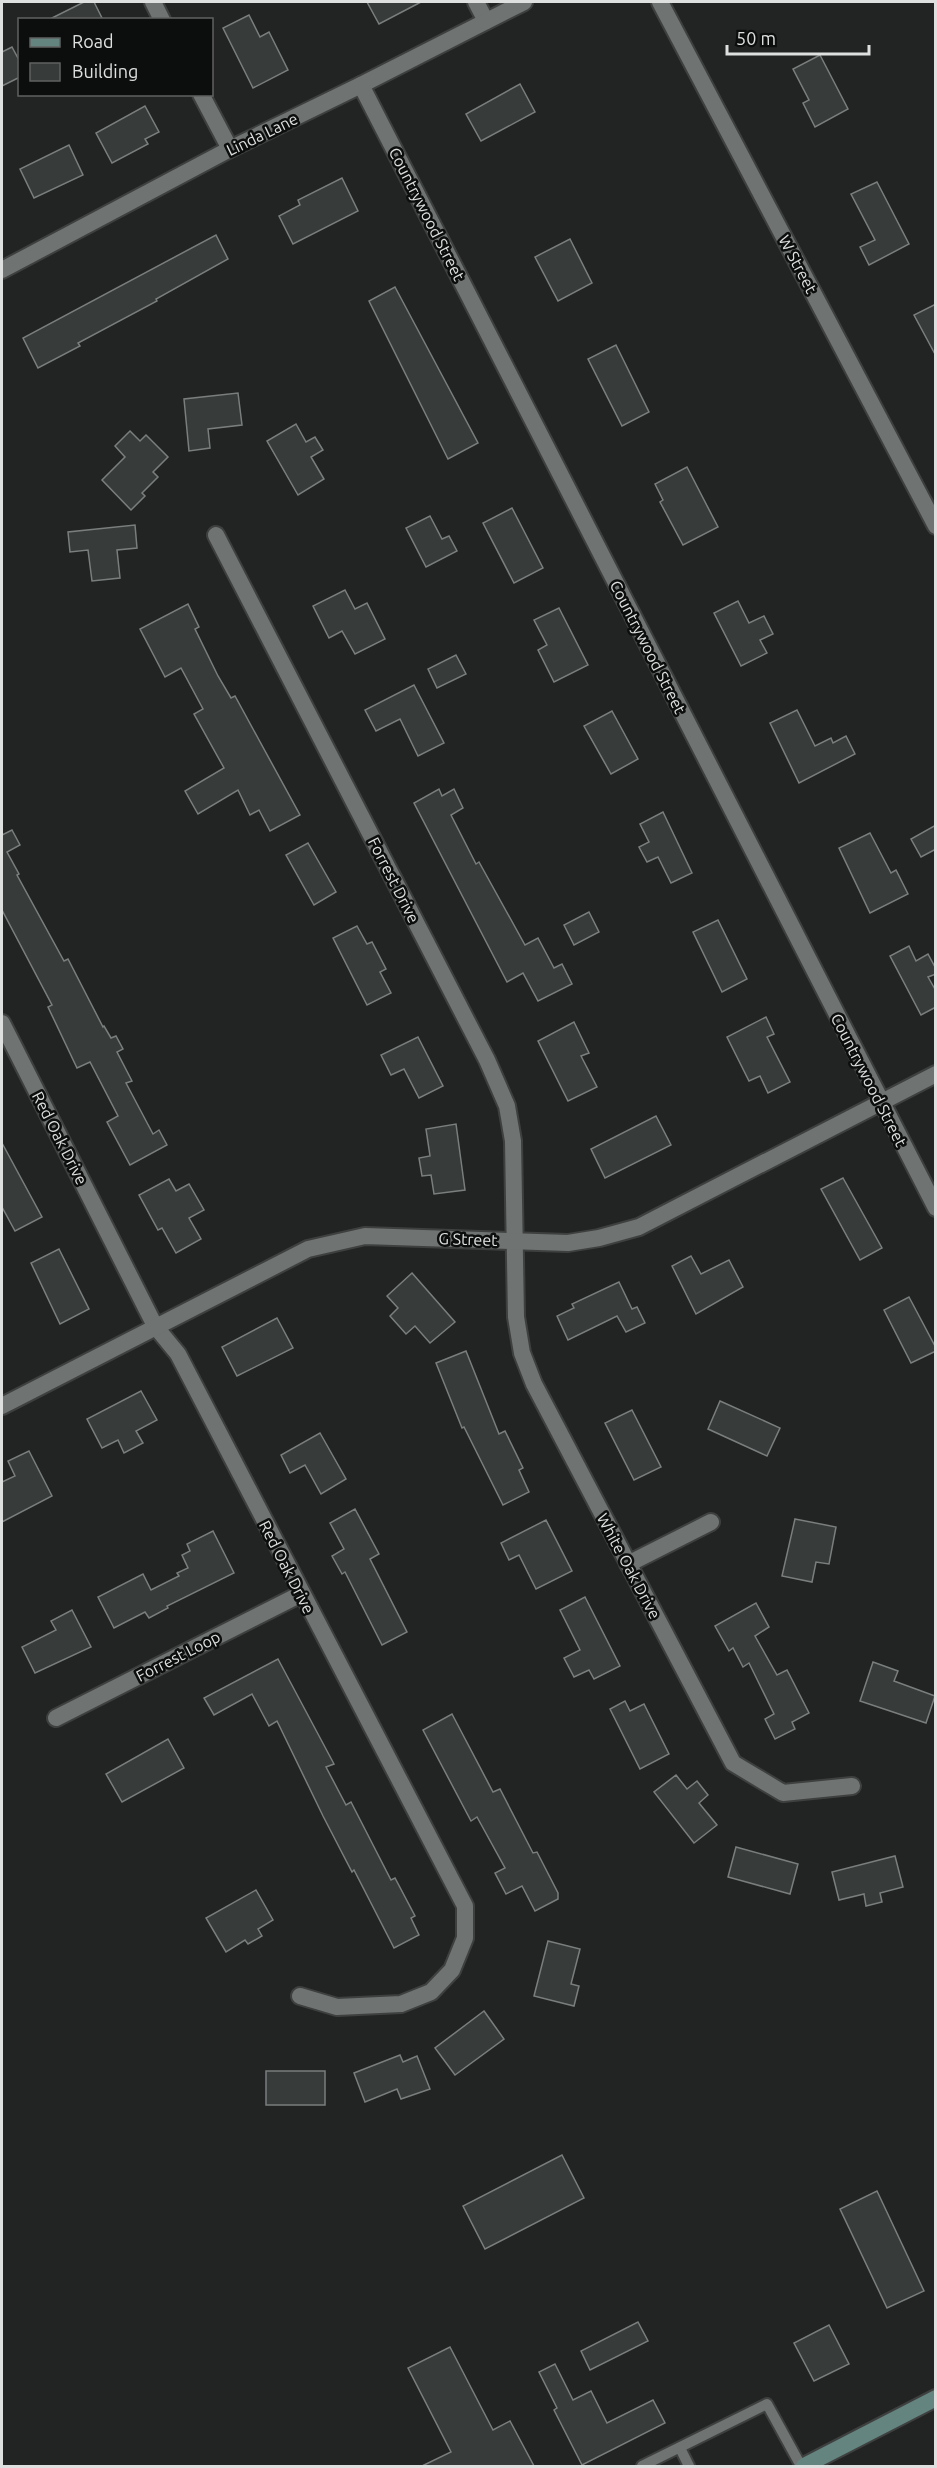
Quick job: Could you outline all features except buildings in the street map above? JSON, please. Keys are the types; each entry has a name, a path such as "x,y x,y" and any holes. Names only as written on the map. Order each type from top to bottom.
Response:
{"main road":[{"path":"803,2466 936,2398"}],"street":[{"path":"153,2 161,18"},
{"path":"476,2 486,21"},
{"name":"Linda Lane","path":"2,270 230,149 524,2"},
{"name":"W Street","path":"660,2 936,525"},
{"name":"Countrywood Street","path":"361,85 936,1208"},
{"path":"202,96 230,149"},
{"name":"Forrest Drive","path":"216,535 487,1060 503,1097 513,1141 513,1241"},
{"name":"Red Oak Drive","path":"2,1023 155,1326 178,1354 465,1906 465,1938 452,1970 431,1992 401,2004 337,2007 300,1996"},
{"name":"G Street","path":"2,1406 308,1248 365,1236 568,1243 599,1238 639,1227 936,1074"},
{"name":"White Oak Drive","path":"513,1241 516,1317 522,1353 534,1384 733,1763 783,1793 852,1786"},
{"path":"628,1564 711,1522"},
{"name":"Forrest Loop","path":"56,1718 301,1594"}],"lane":[{"path":"642,2466 767,2404 803,2466"},
{"path":"680,2448 689,2466"}]}
